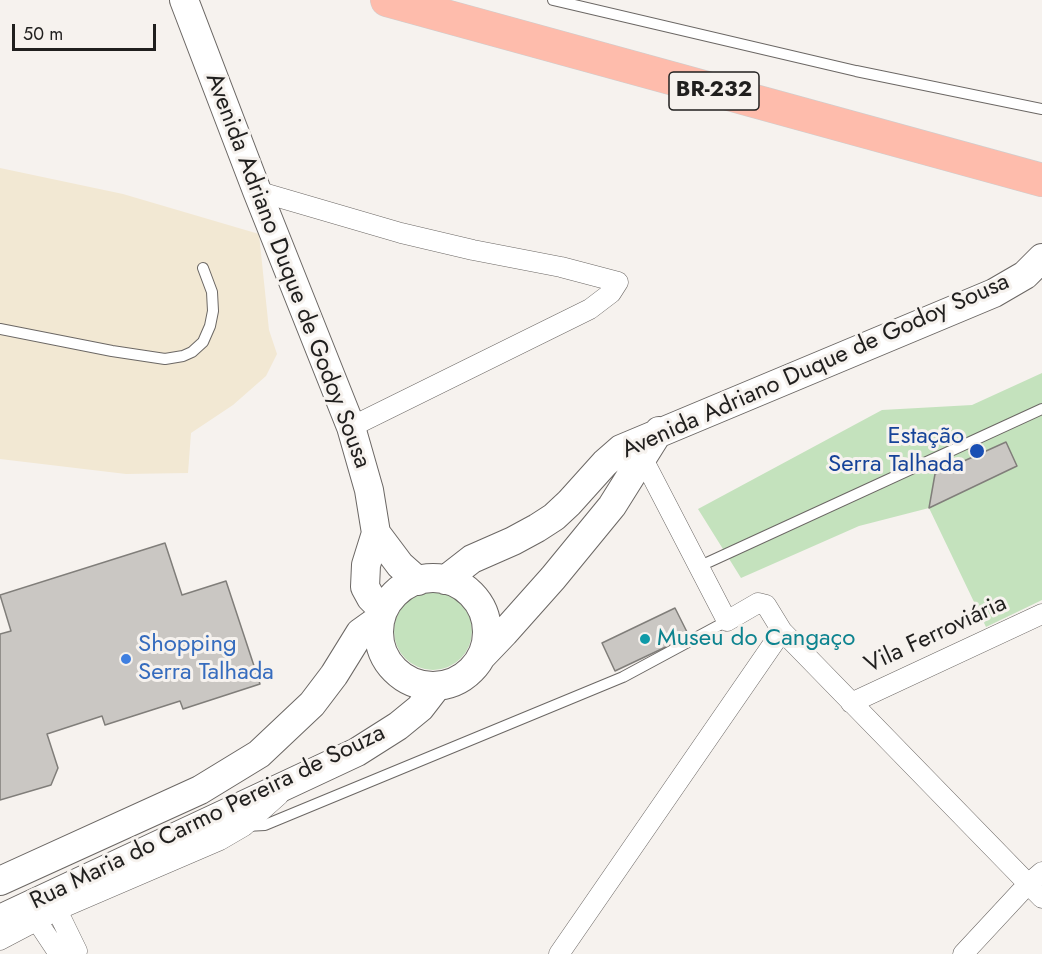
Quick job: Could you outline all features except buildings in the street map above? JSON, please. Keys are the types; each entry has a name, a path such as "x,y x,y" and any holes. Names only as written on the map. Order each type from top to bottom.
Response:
{"highway":[{"name":"BR-232","path":"387,0 430,6 1042,180"}],"main road":[{"name":"Avenida Adriano Duque de Godoy Sousa","path":"184,0 351,427 369,490 376,533 364,578 371,598 382,614"},
{"name":"Avenida Adriano Duque de Godoy Sousa","path":"432,580 513,541 554,517 616,453 636,452 659,431 994,293 1025,275 1042,258"},
{"path":"382,614 380,646 388,663 401,677 418,685 437,686 455,681 471,671 561,569 612,506 636,452"},
{"path":"376,533 400,565 432,580 460,586 472,596 481,609 486,624 486,640 482,656"},
{"path":"0,881 200,790 259,754 312,704 334,675 360,633 382,614 393,594 408,584 432,580"},
{"name":"Rua Maria do Carmo Pereira de Souza","path":"0,919 357,752 398,726 428,701 437,686"}],"street":[{"path":"257,191 401,233 561,267 618,282 611,293 590,309 351,427"},
{"path":"636,452 727,621 758,603 766,605 782,631 851,703 1035,878 1042,898"},
{"name":"Vila Ferroviária","path":"851,703 1042,614"},
{"path":"559,954 782,631"},
{"path":"0,940 57,910 220,840 244,826 292,783"},
{"path":"963,954 1035,878"},
{"path":"57,910 73,953"},
{"path":"37,921 73,953"}],"lane":[{"path":"553,0 856,71 1042,109"},
{"path":"0,329 165,359 183,356 192,352 203,342 210,326 213,311 212,292 202,268"},
{"path":"698,567 1042,409"},
{"path":"244,826 265,825 623,677 727,621"}],"shaded area":[{"path":"0,168 123,194 259,234 269,330 277,354 266,376 233,405 191,433 188,473 126,474 0,459"}],"green space":[{"path":"1042,373 1042,600 986,627 929,508 859,526 741,578 698,509 882,410 972,405"},
{"path":"433,592 448,595 460,604 469,616 472,631 469,646 460,658 448,667 433,670 418,667 406,658 397,646 394,631 397,616 406,604 418,595"}],"place":[{"name":"Estação Serra Talhada","path":"977,451"},
{"name":"Museu do Cangaço","path":"645,639"},
{"name":"Shopping Serra Talhada","path":"126,659"}]}
